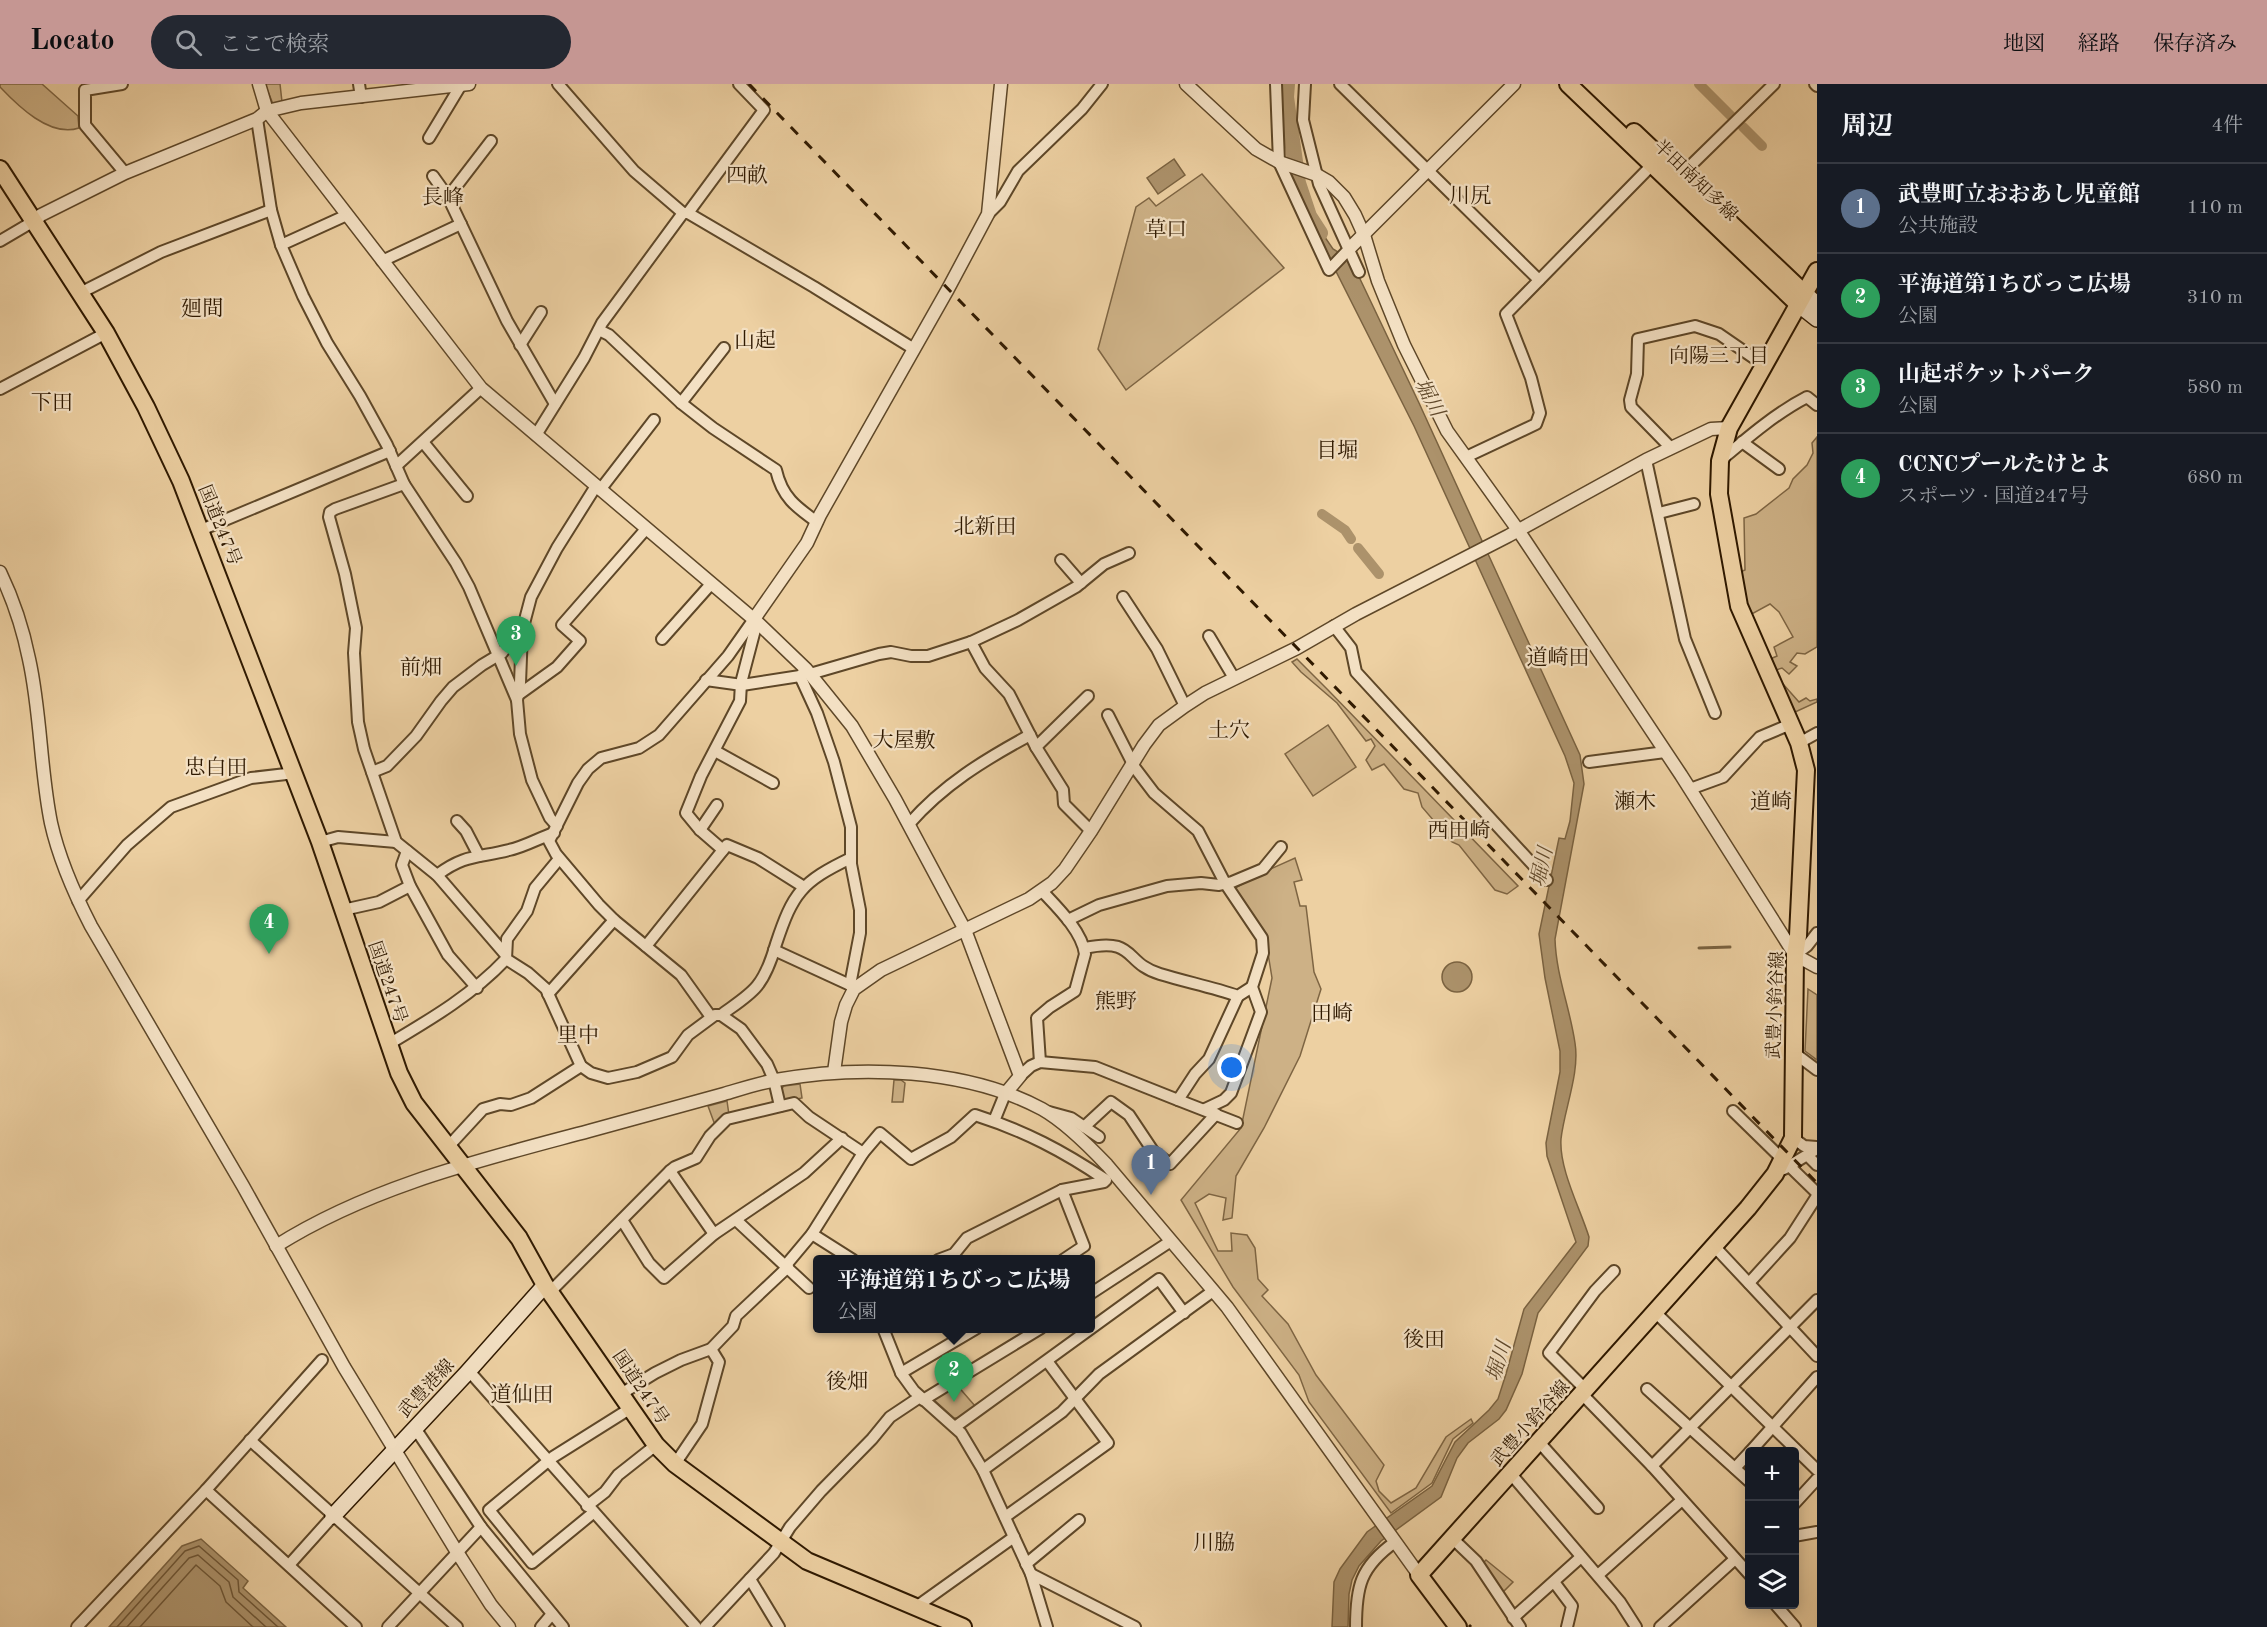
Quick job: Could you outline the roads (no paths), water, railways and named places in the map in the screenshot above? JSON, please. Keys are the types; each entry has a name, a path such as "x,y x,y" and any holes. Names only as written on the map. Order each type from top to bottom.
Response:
{"main road":[{"name":"半田南知多線","path":"1568,84 1653,165 1801,298"},
{"name":"半田南知多線","path":"1584,84 1681,175 1801,298"},
{"name":"国道247号","path":"0,169 82,292 106,333 146,407 181,481 295,772 399,1073 414,1103 519,1238 548,1288 656,1445 675,1464 780,1542 824,1570 963,1627"},
{"name":"武豊小鈴谷線","path":"1419,1575 1714,1246 1782,1166 1793,1138 1795,955 1812,789 1799,743 1739,606 1719,494 1720,461 1729,428 1817,271"},
{"path":"1801,298 1817,304"},
{"path":"1801,298 1817,319"},
{"name":"武豊港線","path":"333,1516 548,1288"},
{"path":"1419,1575 1458,1627"}],"street":[{"path":"122,84 85,90 85,125 125,173"},
{"path":"259,84 271,210 281,245 315,322 341,369 360,396 390,451 404,484 456,563 469,587 517,698"},
{"path":"359,84 361,97"},
{"path":"558,84 634,171 685,213 814,287 914,349"},
{"path":"536,435 599,330 764,110 739,84"},
{"path":"988,214 1001,84"},
{"path":"780,1106 774,1080 767,1064 746,1034 736,1024 716,1016 681,975 614,920 560,859 549,841 578,783 595,762 639,748 652,741 728,656 755,620 796,560 988,214 1000,202 1018,171 1082,109 1102,84"},
{"path":"1186,84 1256,149 1279,162 1317,175 1329,182 1344,197 1364,236 1378,281 1404,345 1448,431 1518,530 1690,789 1795,955 1817,967"},
{"path":"1276,84 1279,162 1329,270 1514,84"},
{"path":"1305,84 1303,120 1319,184 1359,272"},
{"path":"1340,84 1539,280"},
{"path":"1681,175 1774,84"},
{"path":"0,241 41,215 125,173 262,115 301,103 361,97 408,88 465,85"},
{"path":"429,138 465,85"},
{"path":"262,115 347,215 481,388 755,620 852,726 868,749 965,930 1020,1076"},
{"path":"448,197 491,141"},
{"path":"1466,457 1536,424 1540,413 1531,378 1506,314 1653,165"},
{"path":"433,176 448,197 520,345 555,404"},
{"path":"82,292 161,252 271,210"},
{"path":"281,245 347,215"},
{"path":"382,261 461,224"},
{"path":"520,345 541,312"},
{"path":"1671,448 1631,407 1630,400 1637,374 1638,339 1695,326 1719,334 1764,365"},
{"path":"599,330 609,335 681,403 713,428 776,470 780,488 801,510 817,522"},
{"path":"0,389 106,333"},
{"path":"681,403 724,348"},
{"path":"396,466 481,388"},
{"path":"1720,461 1796,403 1812,396 1817,405"},
{"path":"555,829 526,762 520,734 517,698 520,683 522,631 531,597 557,548 598,488 654,420"},
{"path":"852,987 881,970 1042,891 1065,869 1144,745 1160,725 1205,693 1297,648 1334,626 1646,460 1711,429 1729,428"},
{"path":"423,442 467,496"},
{"path":"1742,442 1779,469"},
{"path":"201,530 390,451"},
{"path":"1646,460 1685,639 1715,713"},
{"path":"404,484 335,508 330,512 329,517 345,574 356,628 354,653 358,722 364,749 396,842 438,875 505,956 546,989 581,1066 591,1073 608,1078 637,1072 672,1057 688,1035 757,987 765,973 795,897 804,887 832,867 851,858"},
{"path":"1659,513 1694,504"},
{"path":"517,698 557,667 580,642 562,626 646,529"},
{"path":"706,680 742,685 805,673 891,652 911,656 928,656 972,642 1018,620 1081,583 1104,564 1129,553"},
{"path":"1061,560 1081,583"},
{"path":"0,572 12,596 29,659 51,822 63,863 78,901 243,1186 344,1367 457,1552 508,1627"},
{"path":"664,631 711,584"},
{"path":"1123,597 1157,649 1185,706"},
{"path":"372,772 387,766 417,736 453,687 482,664 499,655 526,620"},
{"path":"723,850 700,830 686,813 697,785 740,700 755,620"},
{"path":"1334,626 1351,648 1356,672 1546,880"},
{"path":"1209,636 1234,678"},
{"path":"972,642 985,668 1009,694 1036,747 1063,790 1064,804 1091,831"},
{"path":"805,673 851,827 851,858 860,910 860,933 852,987 841,1023 834,1072"},
{"path":"1036,747 1088,696"},
{"path":"1108,716 1133,764 1154,793 1195,826 1206,842 1225,883 1262,938 1263,953 1252,987 1261,1012 1231,1093 1224,1101 1205,1109"},
{"path":"1690,789 1723,777 1760,736 1791,724"},
{"path":"1799,743 1817,733"},
{"path":"909,824 943,789 991,757 1030,735"},
{"path":"715,751 773,783"},
{"path":"1589,762 1665,752"},
{"path":"78,901 127,845 171,807 251,778 295,772"},
{"path":"700,830 717,804"},
{"path":"457,821 466,831 479,856"},
{"path":"438,875 451,865 467,858 511,850 555,829"},
{"path":"320,842 338,837 396,842"},
{"path":"646,946 727,845 758,858 804,887"},
{"path":"1068,920 1099,905 1167,886 1225,883 1263,869 1281,847"},
{"path":"407,851 402,865 410,886 448,955 477,988"},
{"path":"389,1044 477,988 505,956 507,939 527,911 536,888 560,859"},
{"path":"343,910 378,902 410,886"},
{"path":"1040,1062 1037,1018 1075,991 1082,971 1085,948 1068,920 1042,891"},
{"path":"548,994 614,920"},
{"path":"1795,955 1807,946 1817,933"},
{"path":"1085,948 1104,944 1122,947 1143,966 1158,974 1238,996"},
{"path":"774,950 852,987"},
{"path":"1178,1100 1209,1059 1238,996 1252,987"},
{"path":"1793,1052 1817,1070"},
{"path":"994,1121 1005,1094 1020,1076 1031,1066 1040,1062 1095,1067 1237,1123"},
{"path":"447,1148 483,1109 500,1104 511,1105 531,1098 581,1066"},
{"path":"276,1246 295,1233 354,1204 443,1170 774,1080 834,1072 895,1071 928,1075 1005,1094 1043,1110 1071,1118 1098,1136 1075,1159"},
{"path":"1084,1127 1111,1102 1129,1114 1153,1150 1170,1164 1216,1114"},
{"path":"548,1288 622,1220 670,1171 696,1158 710,1136 727,1119 794,1103 809,1117 863,1153"},
{"path":"1043,1110 1088,1145 1213,1291 1419,1575"},
{"path":"1733,1111 1782,1166 1817,1194 1790,1238 1749,1283"},
{"path":"656,1445 618,1475 590,1510 532,1563 489,1510 626,1401 655,1373 711,1349 732,1326 736,1316 787,1266 812,1234 863,1153 880,1133 910,1159 951,1137 975,1115 1035,1137 1107,1180 1062,1190 967,1238 951,1255"},
{"path":"622,1220 649,1263 664,1278 714,1234 804,1173 843,1138"},
{"path":"1793,1138 1814,1151"},
{"path":"1782,1166 1814,1151"},
{"path":"1814,1151 1817,1165"},
{"path":"670,1171 714,1234"},
{"path":"1062,1190 1083,1246 1071,1255"},
{"path":"736,1220 809,1288"},
{"path":"812,1234 845,1255"},
{"path":"1095,1291 1170,1241"},
{"path":"1714,1246 1817,1356"},
{"path":"1614,1270 1549,1353 1745,1570"},
{"path":"1095,1326 1159,1279 1184,1313"},
{"path":"983,1470 1062,1412 1099,1374 1213,1291"},
{"path":"1652,1466 1817,1300"},
{"path":"1656,1312 1817,1470"},
{"path":"885,1333 902,1373 921,1398 955,1427 971,1448 1029,1569 1047,1627"},
{"path":"902,1373 970,1333"},
{"path":"705,1627 774,1553 790,1527 821,1491 872,1439 890,1417 1034,1333"},
{"path":"955,1427 1085,1333"},
{"path":"675,1464 697,1432 706,1412 719,1362 711,1349"},
{"path":"77,1627 206,1490 322,1360"},
{"path":"1005,1517 1108,1443 1047,1361"},
{"path":"469,1371 696,1627"},
{"path":"1755,1447 1817,1377"},
{"path":"1647,1389 1745,1478"},
{"path":"415,1428 482,1527 563,1627"},
{"path":"250,1440 457,1627"},
{"path":"1539,1442 1598,1508"},
{"path":"1735,1468 1745,1457"},
{"path":"1511,1474 1598,1575 1620,1602 1636,1627"},
{"path":"1797,1501 1817,1479"},
{"path":"206,1490 356,1627"},
{"path":"1598,1575 1682,1500"},
{"path":"289,1565 333,1516"},
{"path":"1029,1569 1079,1520"},
{"path":"388,1627 482,1527"},
{"path":"1799,1535 1817,1532"},
{"path":"916,1607 1014,1537"},
{"path":"1452,1538 1476,1561 1516,1623 1581,1557"},
{"path":"1356,1627 1356,1599 1362,1579 1371,1564 1395,1542"},
{"path":"1660,1627 1736,1559"},
{"path":"1029,1569 1135,1627"},
{"path":"750,1579 779,1627"},
{"path":"1554,1582 1572,1606 1567,1627"},
{"path":"1779,1609 1795,1627"},
{"path":"541,1627 552,1614"}],"water":[{"path":"1174,159 1185,175 1158,194 1147,178"},
{"path":"1302,204 1333,249 1351,260 1580,755 1584,784 1555,939 1558,966 1573,1030 1576,1055 1574,1079 1561,1139 1561,1151 1567,1176 1589,1237 1588,1246 1538,1313 1522,1374 1506,1410 1499,1419 1468,1443 1457,1458 1441,1497 1381,1541 1359,1566 1352,1580 1349,1594 1348,1627 1332,1627 1334,1582 1340,1569 1367,1532 1432,1486 1455,1442 1498,1399 1524,1309 1576,1242 1547,1156 1546,1143 1560,1072 1560,1051 1545,978 1539,934 1559,838 1565,839 1570,821 1574,783 1565,756 1414,426"},
{"path":"1457,962 1468,966 1472,977 1468,988 1457,992 1446,988 1442,977 1446,966"},
{"path":"201,1539 248,1581 243,1588 286,1627 109,1627 182,1546"}],"waterway":[{"name":"堀川","path":"1287,84 1286,97 1298,183 1309,216 1320,233"},
{"path":"1699,84 1731,116"},
{"path":"1743,127 1762,146"},
{"path":"1322,514 1345,530 1351,539"},
{"path":"1358,548 1379,574"},
{"path":"1699,948 1730,947"}],"railway":[{"path":"749,84 1817,1183"}],"place":[{"name":"山起ポケットパーク","path":"516,666"},
{"name":"CCNCプールたけとよ","path":"269,954"},
{"name":"武豊町立おおあし児童館","path":"1151,1195"},
{"name":"平海道第1ちびっこ広場","path":"954,1402"}],"district":[{"name":"四畝","path":"747,175"},
{"name":"川尻","path":"1470,195"},
{"name":"長峰","path":"443,197"},
{"name":"草口","path":"1166,229"},
{"name":"廻間","path":"202,308"},
{"name":"山起","path":"755,340"},
{"name":"向陽三丁目","path":"1719,355"},
{"name":"下田","path":"52,402"},
{"name":"目堀","path":"1337,450"},
{"name":"北新田","path":"985,526"},
{"name":"道崎田","path":"1558,657"},
{"name":"前畑","path":"421,667"},
{"name":"土穴","path":"1229,730"},
{"name":"大屋敷","path":"904,740"},
{"name":"忠白田","path":"216,767"},
{"name":"瀬木","path":"1635,801"},
{"name":"道崎","path":"1771,801"},
{"name":"西田崎","path":"1459,830"},
{"name":"熊野","path":"1116,1001"},
{"name":"田崎","path":"1332,1013"},
{"name":"里中","path":"578,1035"},
{"name":"後田","path":"1424,1339"},
{"name":"後畑","path":"847,1381"},
{"name":"道仙田","path":"522,1394"},
{"name":"川脇","path":"1214,1542"}]}
